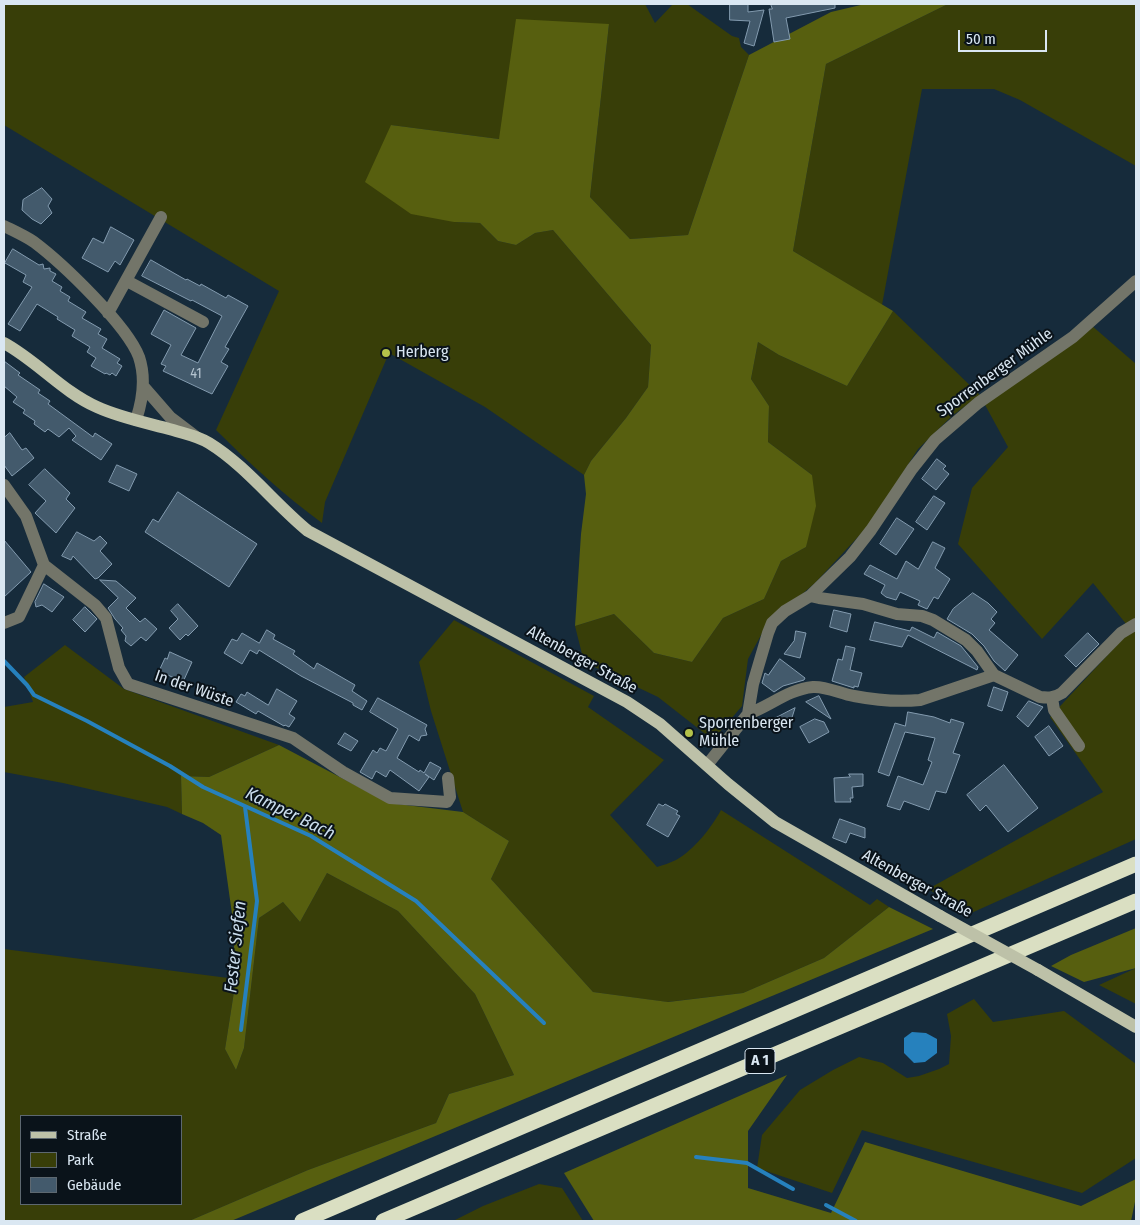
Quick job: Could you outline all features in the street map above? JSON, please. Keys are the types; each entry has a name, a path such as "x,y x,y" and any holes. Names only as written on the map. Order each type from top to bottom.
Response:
{"highway":[{"name":"A 1","path":"302,1221 1136,864"},
{"name":"A 1","path":"383,1221 1136,901"}],"main road":[{"name":"Altenberger Straße","path":"4,344 26,357 75,395 93,406 111,413 195,436 207,442 220,450 308,531 627,702 660,724 736,791 775,822 1136,1027"}],"street":[{"path":"108,313 161,217"},
{"path":"4,226 33,241 48,254 82,285 124,332 138,354 142,367 142,397 136,420"},
{"path":"126,281 203,322"},
{"name":"Sporrenberger Mühle","path":"708,765 748,714 753,684 772,623 785,611 810,596 850,558 923,454 945,430 978,403 1073,337 1136,281"},
{"path":"143,386 170,416 195,436"},
{"path":"4,484 26,516 44,565 18,617 4,622"},
{"name":"In der Wüste","path":"44,565 95,605 106,618 119,668 128,684 293,738 343,772 390,798 447,802 450,797 448,778"},
{"path":"810,596 863,604 898,614 922,616 933,620 966,640 994,675 1040,696 1052,698 1062,693 1121,633 1136,624"},
{"name":"Sporrenberger Mühle","path":"748,714 760,710 794,692 815,687 856,697 908,701 920,700 994,675"},
{"path":"1052,698 1054,710 1079,746"}],"green space":[{"path":"4,4 645,4 655,23 673,4 687,4 732,36 739,38 741,47 749,55 688,235 630,239 590,197 609,24 499,139 391,125 454,222 480,223 498,241 516,245 535,233 553,230 651,345 648,387 591,461 584,475 485,407 389,353 325,502 322,523 267,479 216,430 279,291 4,125"},
{"path":"865,4 948,4 826,64 793,251 893,311 847,386 779,355 758,342 751,379 769,406 768,442 812,475 816,506 806,547 781,561 764,599 723,618 692,662 654,653 614,614 575,626 581,534 586,494 584,475 591,461 648,387 651,345 553,230 535,233 516,245 498,241 480,223 454,222 411,214 365,182 391,125 499,139 516,19 609,24 590,197 630,239 688,235 749,55 831,12"},
{"path":"948,4 1136,4 1136,166 1020,100 994,89 922,89 882,305 793,251 826,64"},
{"path":"893,311 980,395 952,416 918,449 870,524 815,583 767,624 748,659 742,706 713,740 658,697 584,662 575,626 614,614 654,653 692,662 723,618 764,599 781,561 806,547 812,475 768,442 769,406 751,379 758,342 779,355 847,386"},
{"path":"1091,325 1136,364 1136,839 969,914 928,889 1103,792 1050,717 1131,630 1093,583 1042,639 958,544 972,488 1008,447 984,403"},
{"path":"454,620 594,696 588,707 664,760 610,815 657,867 683,856 708,831 721,810 870,905 877,899 889,907 824,958 743,993 667,1002 593,992 491,879 509,841 463,812 431,711 419,662"},
{"path":"65,645 124,689 279,745 209,777 181,776 182,814 167,807 63,783 4,772 4,707 33,702 24,677"},
{"path":"279,745 389,803 463,812 509,841 491,879 593,992 668,1002 743,993 824,958 889,907 933,929 231,1221 189,1221 308,1170 436,1123 449,1094 514,1075 475,994 398,911 327,873 300,922 283,902 259,918 244,1048 236,1070 225,1049 236,979 232,914 221,835 203,823 182,814 181,776 209,777"},
{"path":"327,873 398,911 475,994 514,1075 449,1094 436,1123 308,1170 189,1221 4,1221 4,949 236,979 225,1049 236,1070 244,1048 259,918 283,902 300,922"},
{"path":"1136,928 1136,968 1084,982 1051,966 1071,955"},
{"path":"1136,968 1136,1004 1099,985"},
{"path":"974,999 993,1022 1064,1011 1136,1064 1136,1158 1082,1193 862,1130 832,1193 757,1168 762,1135 800,1090 833,1070 859,1057 883,1063 907,1078 919,1076 949,1064 951,1036 947,1014"},
{"path":"787,1075 748,1131 748,1188 831,1213 865,1142 1081,1206 1136,1179 1136,1197 1131,1221 594,1221 564,1173"},
{"path":"539,1184 562,1188 583,1221 453,1221 483,1206"}],"water":[{"path":"912,1032 926,1033 937,1039 937,1053 925,1062 914,1063 904,1053 904,1038"}],"building":[{"path":"730,4 748,4 748,12 764,10 754,46 744,43 750,21 730,20"},
{"path":"771,4 835,4 835,8 786,18 790,39 774,42 769,9 772,9"},
{"path":"42,188 52,199 48,206 52,213 41,224 22,210 23,200"},
{"path":"111,227 134,240 120,265 115,261 108,272 82,258 93,238 103,243"},
{"path":"13,249 39,265 43,264 44,269 50,268 50,271 56,274 52,281 62,287 60,291 70,297 68,301 86,312 82,318 101,329 98,334 107,339 102,348 120,359 117,363 122,366 116,376 112,373 110,375 105,374 91,366 96,358 87,352 90,347 72,336 75,330 37,304 20,331 8,324 32,287 23,282 26,275 5,263"},
{"path":"151,260 186,280 200,286 201,284 226,298 228,295 248,306 225,347 229,349 221,362 228,366 212,394 163,371 166,366 161,364 171,345 151,334 164,310 196,328 181,355 198,363 222,316 142,276"},
{"path":"4,361 20,373 18,375 40,390 38,393 50,401 48,404 93,437 95,433 112,444 101,460 72,440 76,436 69,428 59,437 48,429 45,432 34,424 35,421 23,413 25,410 13,402 17,397 4,386"},
{"path":"10,433 22,450 26,448 34,458 12,476 4,465 4,438"},
{"path":"937,459 946,466 943,469 949,474 936,490 922,479"},
{"path":"117,465 137,474 129,491 109,482"},
{"path":"45,469 70,493 66,499 75,508 56,533 35,513 46,501 29,485"},
{"path":"178,492 257,544 229,587 145,532 153,519 158,522"},
{"path":"934,496 945,503 927,530 916,522"},
{"path":"897,518 914,529 896,555 880,544"},
{"path":"77,532 94,541 100,536 107,543 100,551 112,564 98,578 95,579 73,556 71,560 62,556"},
{"path":"4,540 31,572 4,597"},
{"path":"933,542 945,548 935,568 950,579 938,599 934,597 927,609 918,605 920,601 900,592 896,600 886,597 881,593 885,585 864,574 870,565 897,579 906,561 918,569"},
{"path":"100,580 116,581 136,598 126,608 140,622 145,618 157,629 146,641 141,637 131,646 125,641 126,636 121,630 123,628 108,608 118,598"},
{"path":"44,584 64,597 52,612 42,605 36,607 35,602"},
{"path":"973,593 997,612 991,619 995,623 989,630 1018,655 1005,671 994,661 984,646 972,634 947,619 953,609"},
{"path":"178,604 198,626 188,636 186,634 180,640 169,628 178,619 171,611"},
{"path":"85,607 97,619 85,632 73,620"},
{"path":"834,610 851,614 847,632 830,627"},
{"path":"875,622 910,631 912,627 934,638 937,632 961,646 978,667 977,670 908,635 902,647 870,640"},
{"path":"267,630 275,635 273,639 295,651 293,654 314,669 317,663 355,685 352,691 367,701 362,710 353,705 353,703 301,676 259,650 257,654 250,650 242,664 224,653 232,639 237,641 242,633 259,643"},
{"path":"796,631 806,633 800,658 784,654 794,641"},
{"path":"1088,633 1099,644 1076,667 1065,656"},
{"path":"846,646 855,648 850,670 862,673 858,687 854,686 854,688 832,681 838,659 842,660"},
{"path":"170,652 192,662 183,682 159,671"},
{"path":"780,659 805,678 804,680 783,686 774,692 762,683 765,673 768,675"},
{"path":"994,687 1008,692 1002,711 988,706"},
{"path":"277,689 297,701 289,714 295,718 289,727 258,711 256,714 236,702 241,694 245,696 247,692 268,705"},
{"path":"819,696 831,719 806,702"},
{"path":"378,698 427,725 425,729 427,735 421,736 419,741 409,735 397,758 419,772 420,770 424,773 430,762 441,768 434,780 425,774 429,777 419,791 390,770 386,777 376,771 372,779 360,772 373,750 377,753 380,748 386,751 398,729 370,712"},
{"path":"1029,701 1043,707 1028,727 1017,717"},
{"path":"795,708 789,727 770,721"},
{"path":"908,712 934,717 950,723 951,719 964,723 953,753 960,755 946,793 936,791 929,810 904,801 900,810 887,806 898,776 923,785 932,762 928,760 935,738 905,732 889,776 878,772 895,723 905,726"},
{"path":"815,719 824,722 829,732 809,743 800,727"},
{"path":"1049,726 1063,746 1049,756 1035,737"},
{"path":"345,733 358,741 351,751 338,744"},
{"path":"1004,765 1038,808 1008,832 986,805 980,811 967,795"},
{"path":"849,774 863,774 863,786 852,787 853,798 850,798 851,802 835,802 834,778 850,777"},
{"path":"659,804 663,806 665,804 678,811 676,814 680,816 668,837 647,825"},
{"path":"840,819 865,828 865,838 850,833 846,843 833,838"}],"waterway":[{"name":"Kamper Bach","path":"4,661 34,695 170,766 203,787 311,836 416,901 544,1023"},
{"name":"Fester Siefen","path":"241,1030 257,901 245,807"},
{"name":"Kamper Bach","path":"696,1157 747,1163 793,1189"},
{"name":"Kamper Bach","path":"826,1205 856,1221"}],"place":[{"name":"Herberg","path":"386,353"},
{"name":"Sporrenberger Mühle","path":"689,733"}]}
